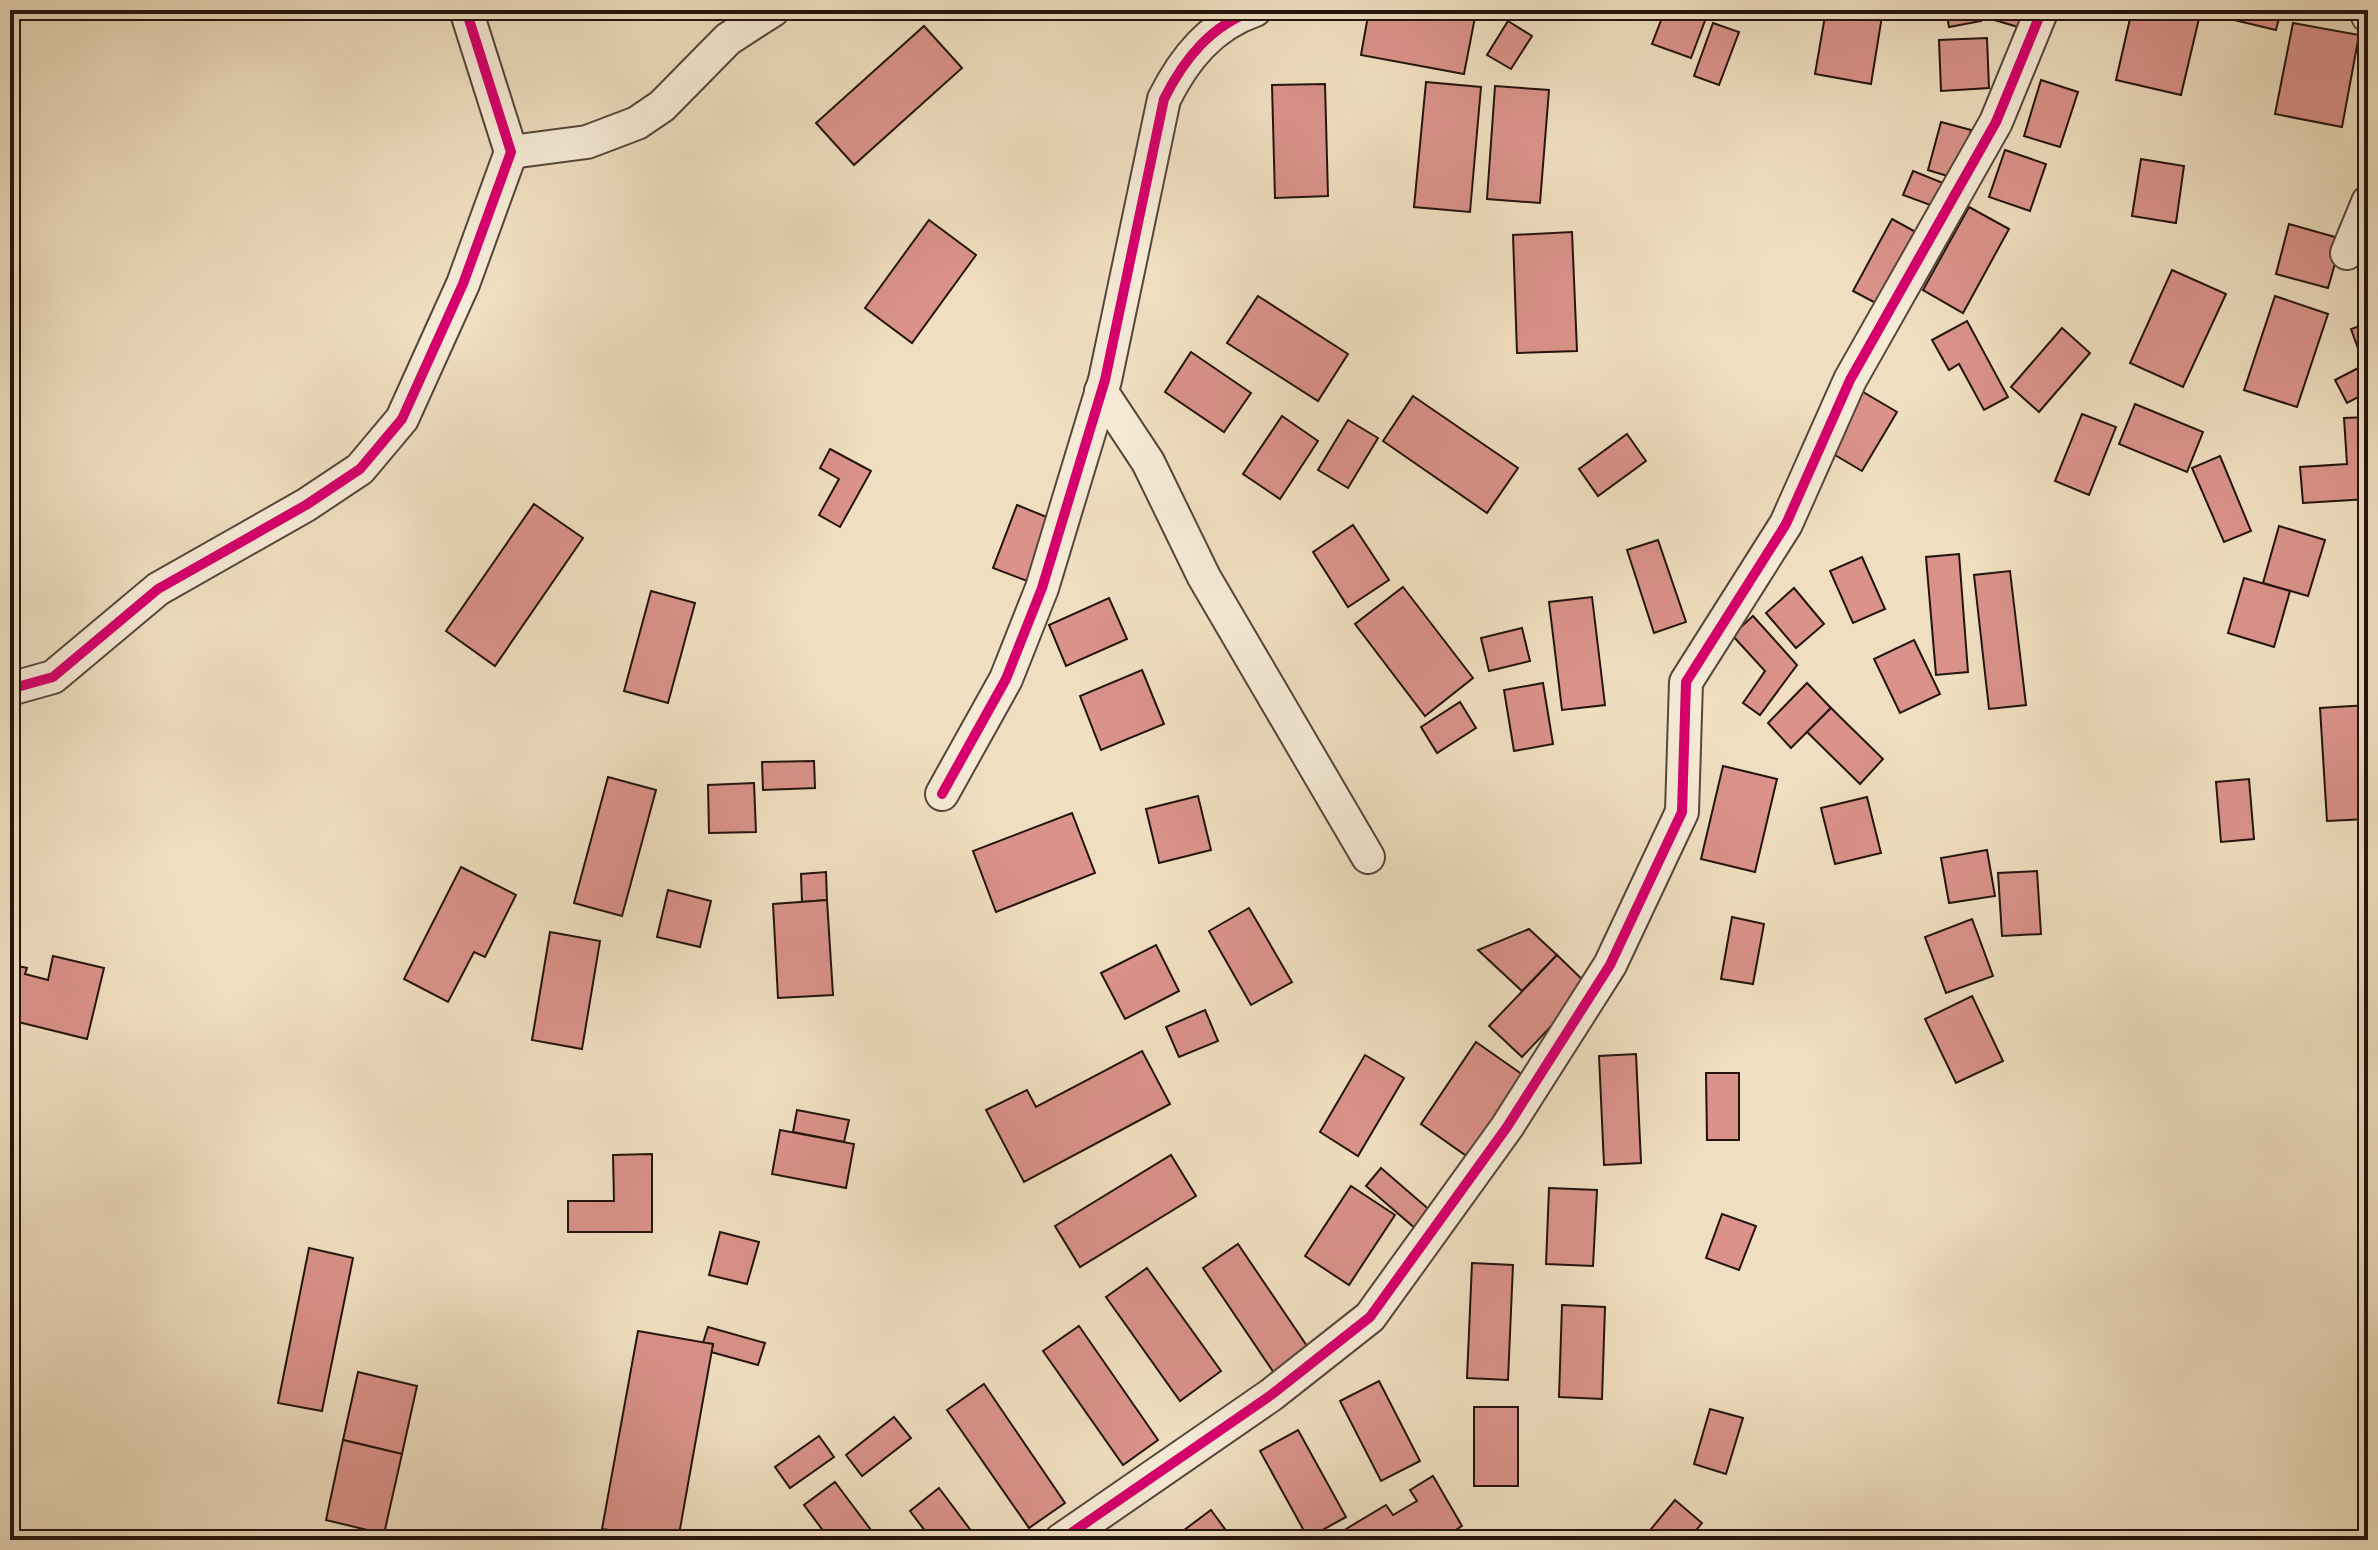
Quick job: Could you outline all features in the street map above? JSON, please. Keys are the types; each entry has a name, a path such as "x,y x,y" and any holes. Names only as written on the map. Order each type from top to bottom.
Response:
{"street":[{"path":"10,689 53,677 158,589 306,505 360,469 402,419 463,284 511,152 466,10"},
{"path":"511,152 587,142 637,123 662,106 728,39 773,10"},
{"path":"1061,1540 1271,1395 1370,1317 1516,1113 1610,965 1682,812 1686,682 1786,524 1850,380 1996,122 2042,10"},
{"path":"942,794 1006,679 1042,588 1101,391 1164,99 1177,72 1204,40 1237,12"},
{"path":"2347,253 2368,202"},
{"path":"1101,391 1148,462 1204,577 1368,857"}],"building":[{"path":"1369,10 1476,12 1464,74 1361,55"},
{"path":"1665,10 1709,10 1691,58 1652,44"},
{"path":"1826,10 1883,10 1871,84 1815,74"},
{"path":"1946,10 1979,10 1981,21 1949,27"},
{"path":"1993,10 2034,10 2028,30 1991,19"},
{"path":"2132,10 2201,10 2181,95 2116,80"},
{"path":"2236,10 2281,10 2276,30 2234,20"},
{"path":"1508,21 1532,36 1511,69 1487,55"},
{"path":"1713,23 1739,32 1719,85 1694,76"},
{"path":"2293,23 2359,35 2342,127 2275,114"},
{"path":"924,26 962,68 854,165 816,123"},
{"path":"1987,38 1989,88 1941,91 1939,40"},
{"path":"2041,80 2078,92 2060,147 2024,136"},
{"path":"1426,82 1481,87 1470,212 1414,207"},
{"path":"1325,84 1328,196 1275,198 1272,85"},
{"path":"1495,86 1549,90 1540,203 1487,199"},
{"path":"1941,122 1971,130 1957,179 1928,170"},
{"path":"2005,150 2046,164 2030,211 1989,197"},
{"path":"2141,159 2184,166 2176,223 2132,216"},
{"path":"1913,171 1953,187 1944,210 1903,195"},
{"path":"1969,207 2009,229 1963,313 1923,290"},
{"path":"1892,219 1923,236 1885,308 1853,291"},
{"path":"929,220 976,255 912,343 865,308"},
{"path":"2289,224 2342,239 2328,288 2276,274"},
{"path":"1572,232 1577,351 1517,353 1513,235"},
{"path":"2172,270 2226,294 2183,387 2130,363"},
{"path":"1258,296 1348,354 1318,401 1227,343"},
{"path":"2275,296 2328,314 2297,407 2244,390"},
{"path":"1967,321 2008,397 1984,410 1959,364 1949,370 1932,340"},
{"path":"2368,323 2368,348 2359,351 2351,329"},
{"path":"2062,328 2090,353 2039,412 2011,387"},
{"path":"1191,352 1251,393 1224,432 1165,392"},
{"path":"2368,363 2368,392 2347,403 2335,380"},
{"path":"1858,389 1897,412 1862,471 1823,448"},
{"path":"1413,396 1518,468 1487,513 1383,441"},
{"path":"2135,404 2203,432 2187,472 2119,444"},
{"path":"2082,414 2116,427 2089,495 2055,481"},
{"path":"1282,416 1318,441 1280,499 1243,474"},
{"path":"2368,417 2368,499 2303,503 2300,467 2347,464 2344,418"},
{"path":"1348,420 1378,438 1348,488 1318,470"},
{"path":"1627,434 1646,461 1598,496 1579,469"},
{"path":"830,449 871,471 840,527 819,515 839,479 820,468"},
{"path":"2220,456 2251,531 2224,542 2192,468"},
{"path":"534,504 583,538 495,666 446,631"},
{"path":"1017,505 1059,522 1035,584 993,568"},
{"path":"1353,525 1389,580 1348,607 1313,552"},
{"path":"2279,526 2325,540 2308,596 2263,583"},
{"path":"1658,540 1686,622 1654,633 1627,550"},
{"path":"1959,554 1968,672 1936,675 1926,557"},
{"path":"1862,557 1885,609 1853,623 1830,571"},
{"path":"2010,571 2026,705 1989,709 1974,575"},
{"path":"2244,578 2290,591 2274,647 2228,633"},
{"path":"1403,587 1473,678 1425,716 1355,624"},
{"path":"1794,588 1824,624 1796,648 1766,613"},
{"path":"651,591 695,603 668,703 624,691"},
{"path":"1592,597 1605,705 1562,710 1549,602"},
{"path":"1109,598 1127,639 1066,666 1049,625"},
{"path":"1753,616 1797,665 1760,715 1743,703 1765,671 1732,635"},
{"path":"1522,628 1530,661 1489,671 1481,638"},
{"path":"1914,640 1940,694 1900,713 1874,659"},
{"path":"1142,670 1164,724 1101,750 1080,696"},
{"path":"1543,683 1553,744 1514,751 1504,690"},
{"path":"1807,683 1831,708 1791,748 1768,723"},
{"path":"1460,702 1476,728 1437,753 1421,727"},
{"path":"2368,705 2368,819 2327,821 2320,708"},
{"path":"1831,708 1883,759 1860,784 1807,732"},
{"path":"814,761 815,788 763,790 762,762"},
{"path":"1723,766 1777,779 1755,872 1701,859"},
{"path":"608,777 656,790 622,916 574,903"},
{"path":"2249,779 2254,839 2221,842 2216,782"},
{"path":"754,783 756,832 709,833 708,785"},
{"path":"1198,796 1211,850 1159,863 1146,809"},
{"path":"1867,797 1881,853 1835,864 1821,808"},
{"path":"1072,813 1095,873 996,912 973,851"},
{"path":"1987,850 1995,896 1949,903 1941,858"},
{"path":"461,867 516,895 485,957 474,952 448,1002 404,979"},
{"path":"2037,871 2041,934 2002,936 1998,873"},
{"path":"826,872 827,900 802,902 801,874"},
{"path":"668,890 711,901 700,947 657,937"},
{"path":"827,900 833,995 778,998 773,904"},
{"path":"1249,908 1292,982 1251,1005 1209,931"},
{"path":"1732,917 1764,924 1753,984 1721,979"},
{"path":"1972,919 1993,976 1946,993 1925,937"},
{"path":"1529,929 1557,955 1522,991 1478,950"},
{"path":"550,932 600,941 582,1049 532,1040"},
{"path":"1156,945 1179,991 1125,1019 1101,973"},
{"path":"1557,955 1589,986 1522,1057 1489,1026"},
{"path":"53,956 104,968 87,1039 10,1020 10,964 27,968 25,974 48,980"},
{"path":"1972,996 2003,1061 1956,1083 1925,1019"},
{"path":"1205,1010 1218,1041 1179,1057 1166,1027"},
{"path":"1476,1042 1523,1075 1468,1157 1421,1124"},
{"path":"1142,1051 1170,1104 1024,1182 986,1110 1027,1090 1036,1107"},
{"path":"1636,1054 1641,1163 1604,1165 1599,1056"},
{"path":"1365,1055 1404,1078 1358,1156 1320,1132"},
{"path":"1706,1073 1739,1073 1739,1140 1707,1140"},
{"path":"797,1110 849,1120 844,1142 793,1132"},
{"path":"780,1130 854,1144 846,1188 772,1174"},
{"path":"652,1154 652,1232 568,1232 568,1201 614,1201 613,1155"},
{"path":"1171,1155 1196,1196 1080,1267 1055,1226"},
{"path":"1381,1168 1432,1212 1416,1229 1366,1186"},
{"path":"1351,1186 1395,1215 1349,1285 1305,1256"},
{"path":"1549,1188 1597,1190 1593,1266 1546,1264"},
{"path":"1722,1214 1756,1226 1739,1270 1706,1258"},
{"path":"720,1232 759,1242 747,1284 709,1275"},
{"path":"1238,1244 1309,1349 1274,1373 1203,1268"},
{"path":"309,1248 353,1258 322,1411 278,1403"},
{"path":"1472,1263 1513,1265 1508,1380 1467,1378"},
{"path":"1147,1268 1221,1371 1180,1401 1106,1297"},
{"path":"1562,1305 1605,1307 1602,1399 1559,1397"},
{"path":"1079,1326 1158,1440 1123,1465 1043,1351"},
{"path":"708,1327 765,1343 758,1365 711,1352 713,1344 703,1343"},
{"path":"638,1331 713,1344 678,1540 602,1529"},
{"path":"358,1372 417,1386 402,1454 343,1440"},
{"path":"1379,1381 1420,1461 1381,1481 1340,1401"},
{"path":"984,1384 1065,1503 1029,1528 947,1410"},
{"path":"1474,1407 1518,1407 1518,1486 1474,1486"},
{"path":"1710,1409 1743,1418 1726,1474 1694,1464"},
{"path":"894,1417 911,1438 862,1476 846,1455"},
{"path":"1298,1430 1346,1517 1308,1538 1260,1451"},
{"path":"819,1436 834,1457 790,1488 775,1467"},
{"path":"343,1440 402,1454 384,1534 326,1520"},
{"path":"1433,1476 1462,1526 1439,1540 1352,1540 1346,1529 1386,1505 1393,1515 1417,1501 1410,1490"},
{"path":"835,1482 871,1530 858,1540 830,1540 804,1505"},
{"path":"939,1488 978,1540 932,1540 910,1511"},
{"path":"1675,1500 1702,1523 1688,1540 1642,1540"},
{"path":"1211,1510 1233,1540 1172,1539"}],"cycle path":[{"path":"10,689 53,677 158,589 306,505 360,469 402,419 463,284 511,152 466,10"},
{"path":"942,794 1006,679 1042,588 1105,380 1164,99 1180,70 1200,45 1239,16 1255,10"},
{"path":"1061,1540 1271,1395 1370,1317 1507,1127 1610,965 1682,812 1686,682 1786,524 1850,380 1996,122 2042,10"}]}
